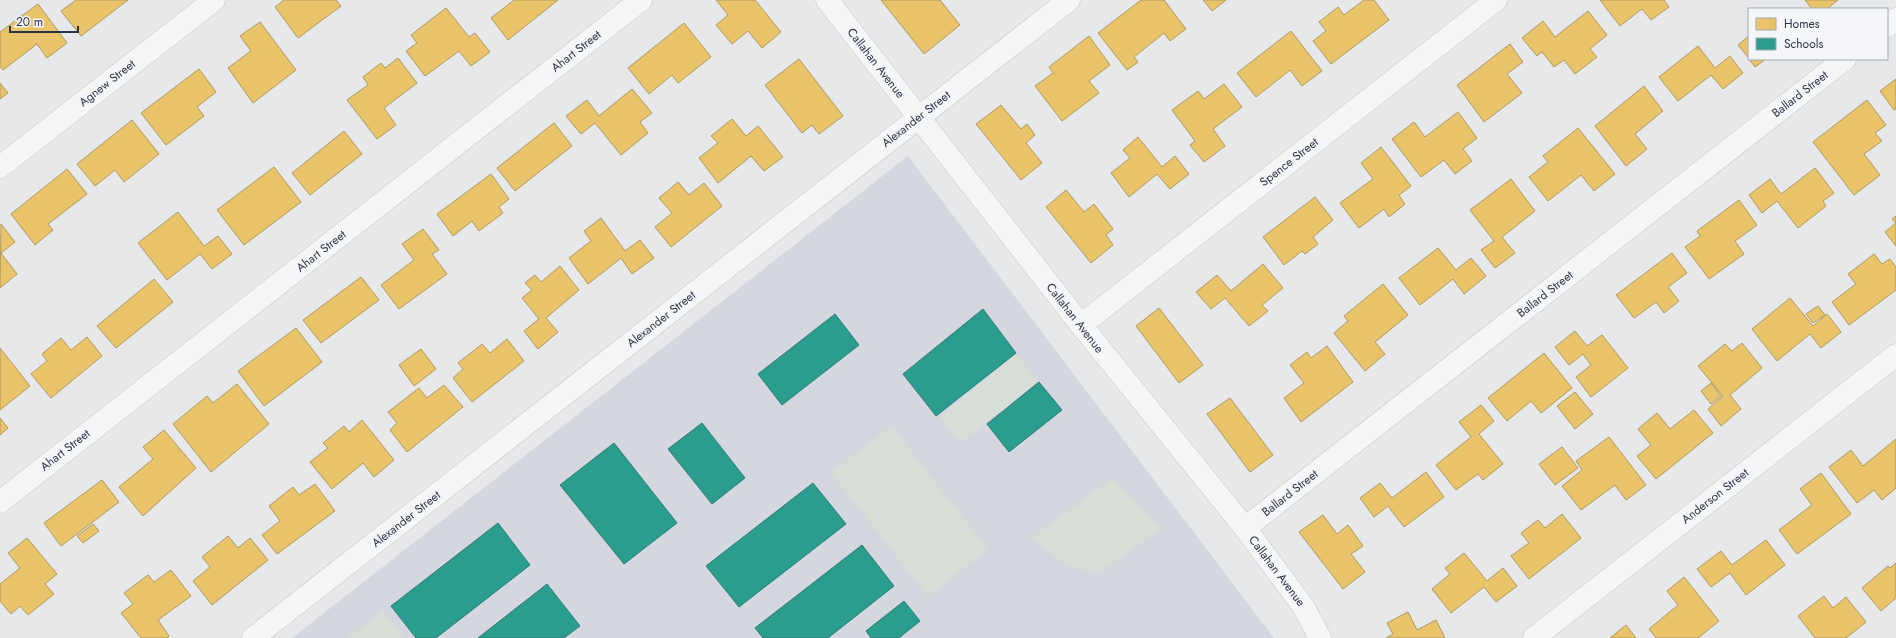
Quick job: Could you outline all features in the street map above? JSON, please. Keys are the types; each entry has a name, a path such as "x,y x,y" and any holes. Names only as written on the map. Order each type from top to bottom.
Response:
{"street":[{"name":"Agnew Street","path":"0,167 214,0"},
{"name":"Ahart Street","path":"0,502 641,0"},
{"name":"Callahan Avenue","path":"827,0 1081,325 1245,528 1303,606 1320,638"},
{"name":"Alexander Street","path":"253,638 1069,0"},
{"name":"Spence Street","path":"1081,325 1496,0"},
{"path":"1888,25 1896,19"},
{"name":"Ballard Street","path":"1245,528 1844,60"},
{"name":"Anderson Street","path":"1534,638 1896,355"}],"shaded area":[{"path":"908,156 1274,638 292,638"},
{"path":"1017,355 1038,381 960,443 939,417"},
{"path":"891,426 988,549 928,596 831,473"},
{"path":"1113,478 1161,528 1101,572 1079,569 1063,562 1056,558 1033,537"},
{"path":"383,611 404,638 348,638"}],"building: Homes":[{"path":"76,0 128,0 81,36 61,11"},
{"path":"284,0 336,0 341,6 298,38 275,7"},
{"path":"514,0 558,0 508,40 491,18"},
{"path":"716,0 755,0 781,32 762,48 748,31 732,44 716,25 728,15"},
{"path":"881,0 940,0 960,25 924,54"},
{"path":"1141,0 1164,0 1186,29 1170,41 1164,33 1134,57 1138,62 1127,70 1098,33"},
{"path":"1203,0 1226,0 1212,11"},
{"path":"1364,0 1374,0 1389,20 1331,64 1313,41 1326,31 1319,22 1338,7 1344,15"},
{"path":"1600,0 1664,0 1669,7 1651,20 1642,9 1620,26"},
{"path":"1805,0 1838,0 1828,8 1811,8"},
{"path":"38,4 67,43 47,58 37,44 3,70 0,67 0,32"},
{"path":"446,8 469,37 475,33 490,52 471,66 459,51 425,76 406,51 417,43 411,35"},
{"path":"1588,11 1607,35 1590,49 1597,57 1575,74 1564,60 1554,67 1542,52 1537,56 1522,38 1543,21 1555,37"},
{"path":"260,22 296,70 253,103 228,68 251,51 240,36"},
{"path":"684,23 711,57 678,83 672,75 649,94 628,68"},
{"path":"1291,31 1322,71 1302,86 1290,70 1256,97 1237,73"},
{"path":"1089,36 1110,65 1089,81 1099,93 1062,121 1035,86 1053,73 1049,67"},
{"path":"1748,37 1748,57 1738,45"},
{"path":"1510,44 1523,62 1507,74 1522,93 1484,122 1457,85"},
{"path":"1698,46 1715,68 1730,56 1743,73 1723,89 1711,75 1678,101 1659,77"},
{"path":"398,58 417,83 384,108 396,125 377,139 347,100 368,85 363,77 381,63 385,68"},
{"path":"799,59 843,116 819,134 812,125 802,133 765,85"},
{"path":"1750,60 1765,60 1755,67"},
{"path":"199,69 216,92 197,107 204,116 166,145 141,113"},
{"path":"1896,79 1896,109 1894,110 1880,91"},
{"path":"0,83 8,93 0,99"},
{"path":"1224,84 1242,107 1213,129 1225,146 1204,162 1190,145 1195,141 1172,110 1198,91 1204,99"},
{"path":"1644,86 1663,111 1635,134 1647,149 1626,166 1595,126"},
{"path":"632,89 652,113 640,122 648,133 621,155 595,123 581,134 566,116 587,100 599,116"},
{"path":"1867,100 1886,125 1875,133 1882,141 1864,154 1880,175 1854,195 1813,142"},
{"path":"1001,105 1021,129 1027,124 1035,135 1026,143 1042,163 1021,180 976,124"},
{"path":"1458,112 1477,138 1463,149 1472,161 1455,174 1444,160 1421,177 1392,139 1414,122 1425,137"},
{"path":"732,119 746,136 758,126 783,157 764,171 751,156 718,183 699,158 718,143 711,136"},
{"path":"132,120 159,154 124,182 115,170 95,186 77,164"},
{"path":"554,123 572,146 515,191 497,168"},
{"path":"1578,128 1615,174 1594,191 1581,175 1548,201 1529,177 1548,162 1543,156"},
{"path":"344,131 362,154 310,195 292,173"},
{"path":"1138,137 1162,167 1175,156 1189,174 1170,189 1157,174 1129,197 1111,173 1130,158 1123,150"},
{"path":"1381,147 1411,186 1399,195 1405,204 1389,217 1384,209 1359,228 1340,203 1373,179 1361,163"},
{"path":"274,167 301,202 244,245 217,210"},
{"path":"1815,168 1834,193 1823,201 1826,206 1798,228 1777,201 1762,213 1749,195 1770,179 1781,194"},
{"path":"67,169 87,194 48,224 53,230 35,245 11,214"},
{"path":"491,174 509,199 499,207 503,213 479,231 472,221 453,236 437,214"},
{"path":"1511,179 1535,211 1502,237 1515,253 1495,268 1481,250 1494,241 1470,210"},
{"path":"678,182 689,195 704,183 722,206 671,247 655,227 672,213 659,198"},
{"path":"1066,190 1084,212 1094,204 1113,229 1106,235 1113,245 1091,263 1046,207"},
{"path":"1315,197 1333,220 1313,237 1318,244 1305,254 1302,251 1284,265 1263,237"},
{"path":"1739,200 1757,225 1735,241 1744,254 1709,279 1685,247 1700,236 1697,231"},
{"path":"178,212 204,246 218,236 232,254 212,269 200,254 167,280 138,243"},
{"path":"1896,216 1896,223 1892,219"},
{"path":"601,218 625,251 640,240 654,258 632,274 621,258 588,284 569,258 591,241 584,231"},
{"path":"1896,223 1896,246 1885,232"},
{"path":"1,224 15,242 1,253 17,274 0,288"},
{"path":"423,229 439,250 432,254 447,274 399,309 381,285 414,260 402,244"},
{"path":"1438,248 1456,270 1471,258 1486,276 1464,294 1453,279 1420,305 1399,278"},
{"path":"1672,253 1687,273 1668,287 1679,301 1664,313 1656,302 1634,318 1616,295"},
{"path":"1874,254 1882,264 1890,259 1896,267 1896,290 1849,325 1832,302 1856,284 1848,274"},
{"path":"1263,264 1283,288 1262,305 1268,311 1249,326 1225,298 1211,309 1196,292 1217,275 1231,291"},
{"path":"560,266 579,290 546,318 558,332 538,349 524,331 539,319 522,298 532,290 525,283 535,275 541,282"},
{"path":"361,277 379,300 321,343 303,320"},
{"path":"154,279 173,302 116,348 97,326"},
{"path":"1383,284 1408,315 1375,342 1385,354 1365,371 1334,333 1348,321 1344,316"},
{"path":"1790,298 1813,326 1827,314 1841,332 1821,348 1810,334 1777,361 1752,329"},
{"path":"1818,306 1825,315 1813,323 1806,314"},
{"path":"1159,308 1203,365 1179,383 1136,326"},
{"path":"296,328 322,362 264,406 238,371"},
{"path":"1575,331 1587,346 1602,335 1628,368 1591,397 1576,377 1591,365 1583,354 1569,365 1555,347"},
{"path":"87,337 102,356 51,398 31,374 47,361 42,354 61,338 71,350"},
{"path":"507,339 524,361 472,402 453,378 463,369 458,363 482,344 490,353"},
{"path":"1742,343 1762,368 1730,395 1741,409 1721,426 1708,409 1723,396 1698,366 1725,344 1732,351"},
{"path":"1327,346 1353,382 1301,422 1284,398 1304,383 1290,365 1307,352 1311,358"},
{"path":"0,348 30,386 0,410"},
{"path":"421,349 436,369 414,386 399,365"},
{"path":"1544,353 1572,388 1541,413 1531,401 1507,421 1488,398"},
{"path":"1711,383 1721,396 1711,404 1701,391"},
{"path":"237,384 269,424 211,472 173,424 207,396 213,403"},
{"path":"444,385 463,407 407,452 390,430 397,423 388,412 419,388 427,398"},
{"path":"1575,392 1593,414 1575,429 1557,406"},
{"path":"1230,398 1273,455 1250,472 1207,414"},
{"path":"1481,405 1494,421 1479,434 1503,464 1483,480 1478,474 1456,490 1436,465 1471,437 1459,422"},
{"path":"1694,410 1713,433 1656,479 1637,456 1651,445 1638,429 1657,413 1670,429"},
{"path":"0,418 8,428 0,435"},
{"path":"362,420 394,460 374,477 363,463 332,489 310,462 328,448 323,443 344,426 349,432"},
{"path":"164,430 196,468 143,516 119,487 153,459 143,447"},
{"path":"1609,437 1646,485 1626,500 1615,485 1581,510 1562,486 1582,470 1576,461"},
{"path":"1896,439 1896,488 1882,500 1874,490 1857,503 1829,467 1851,450 1863,466"},
{"path":"1562,447 1578,468 1555,485 1539,464"},
{"path":"1426,472 1444,497 1404,527 1388,506 1374,517 1360,498 1380,483 1392,498"},
{"path":"1821,473 1851,514 1797,554 1779,530 1812,505 1800,489"},
{"path":"102,480 119,502 61,546 44,523"},
{"path":"315,484 335,511 277,554 262,535 280,521 269,506 293,487 299,495"},
{"path":"1562,514 1581,538 1529,579 1511,556 1529,543 1521,533 1538,520 1545,528"},
{"path":"1323,515 1337,534 1348,525 1363,546 1351,554 1365,572 1343,589 1299,532"},
{"path":"93,524 99,531 83,543 77,536"},
{"path":"228,536 238,548 250,538 268,560 212,605 193,581 210,567 202,557"},
{"path":"27,538 57,574 45,584 54,594 28,615 20,606 11,614 0,601 0,584 20,568 8,553"},
{"path":"1766,540 1785,565 1746,595 1730,573 1711,587 1697,569 1721,551 1732,565"},
{"path":"1464,553 1487,581 1503,568 1517,586 1496,602 1484,587 1451,613 1432,589 1450,574 1445,568"},
{"path":"1896,563 1896,598 1881,611 1862,588 1888,566 1890,568"},
{"path":"171,570 191,596 158,620 169,636 167,638 141,638 121,613 133,604 124,593 148,575 154,582"},
{"path":"1684,577 1719,621 1698,638 1656,638 1649,629 1678,605 1667,591"},
{"path":"1824,596 1833,608 1846,597 1866,622 1846,638 1815,638 1798,616"},
{"path":"1408,612 1417,630 1436,620 1445,638 1386,638 1393,634 1387,623"},
{"path":"1626,625 1636,638 1610,638"}],"building: Schools":[{"path":"983,309 1016,353 936,416 903,374"},
{"path":"835,314 859,345 782,405 758,374"},
{"path":"1039,382 1062,410 1009,452 987,424"},
{"path":"702,423 745,478 712,504 668,449"},
{"path":"614,443 677,523 624,564 560,485"},
{"path":"813,483 846,524 739,607 706,566"},
{"path":"498,523 530,565 436,638 416,638 391,606"},
{"path":"862,545 894,586 828,638 763,638 755,628"},
{"path":"547,584 580,626 564,638 478,638"},
{"path":"904,601 920,621 899,638 871,638 866,631"}]}
